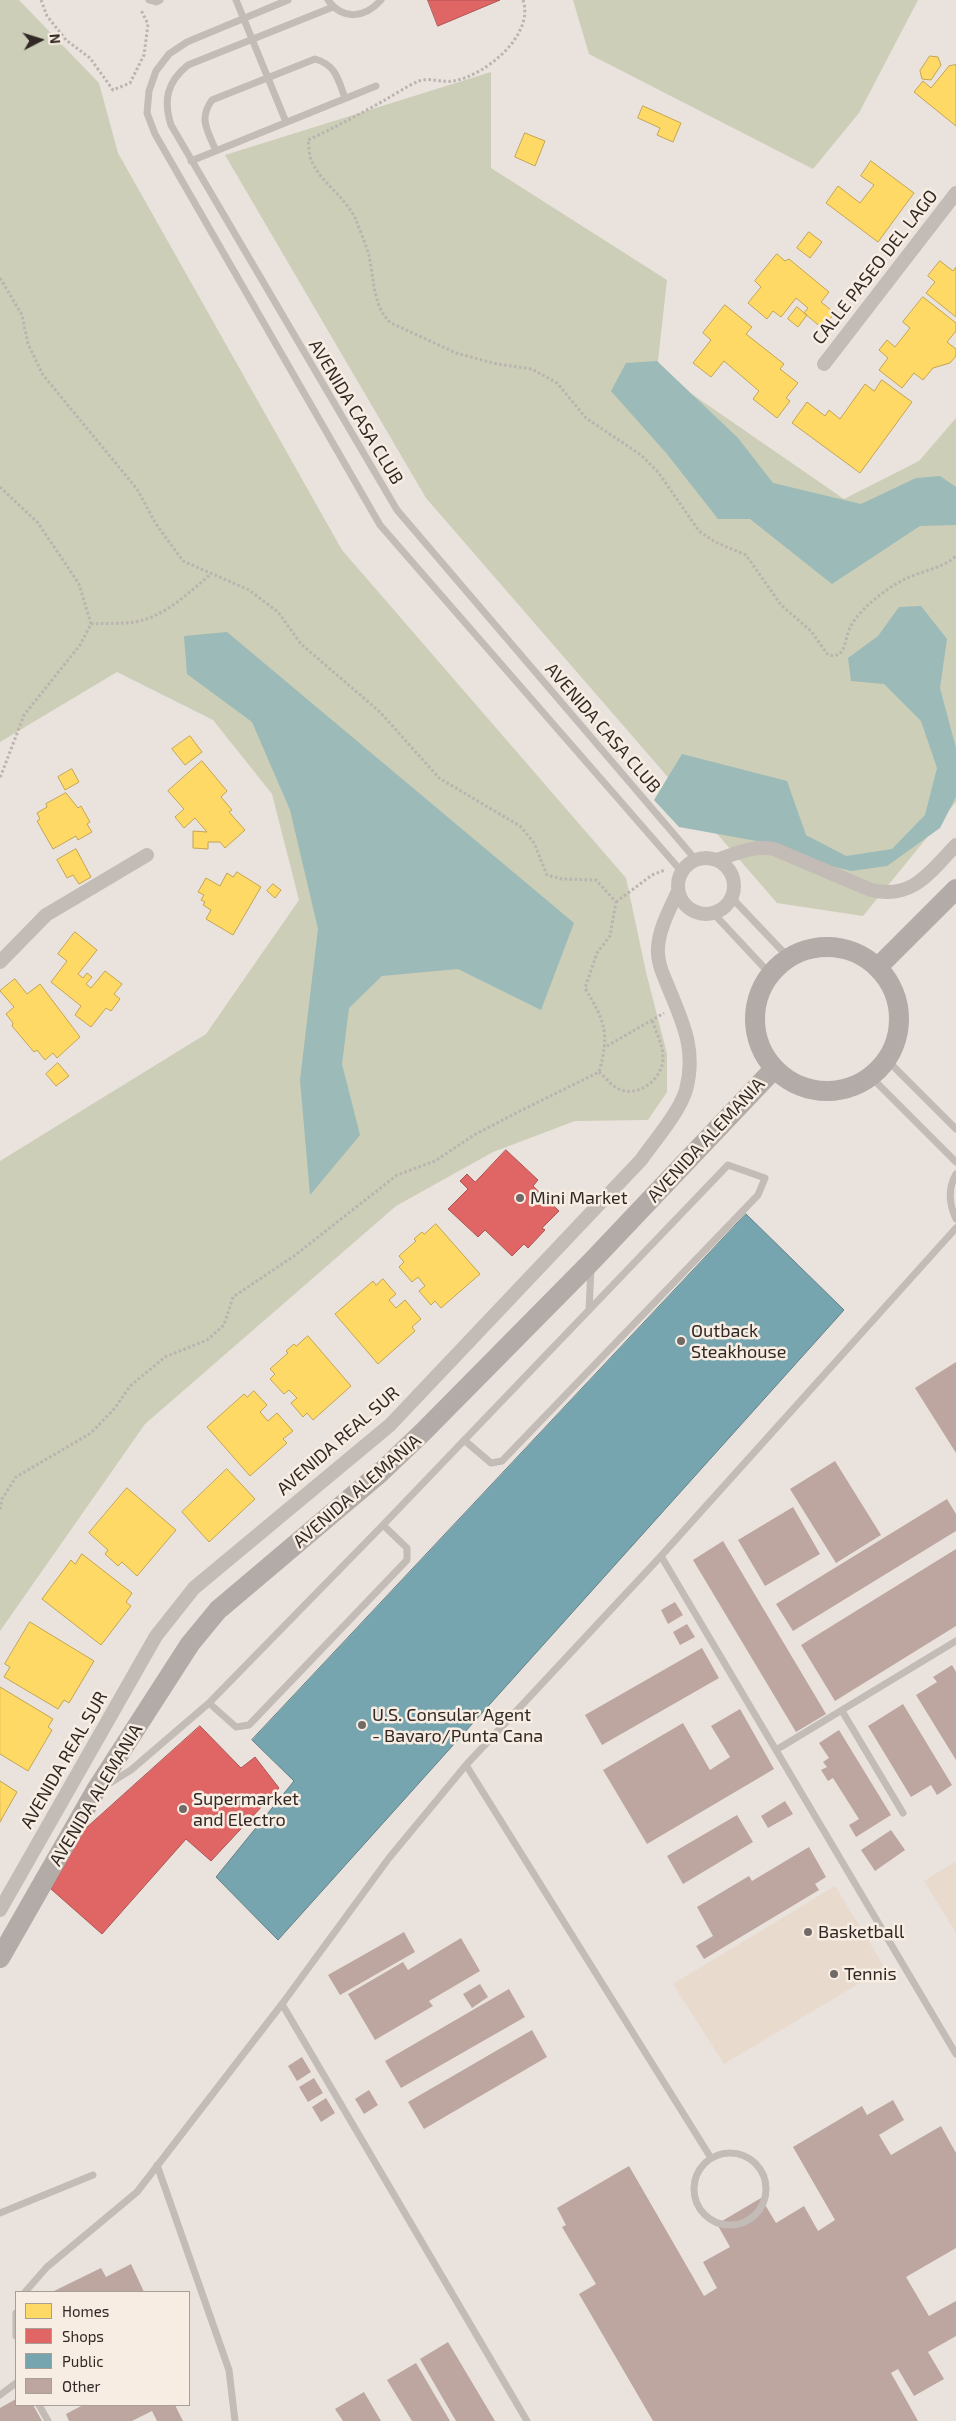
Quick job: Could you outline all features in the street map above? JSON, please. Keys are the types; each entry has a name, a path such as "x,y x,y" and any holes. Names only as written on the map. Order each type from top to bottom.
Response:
{"street":[{"name":"CALLE PASEO DEL LAGO","path":"824,364 956,194"},
{"path":"717,860 764,846 871,890 890,893 909,889 919,882 956,845"},
{"path":"733,876 742,851"},
{"path":"0,962 46,915 147,855"},
{"path":"706,858 717,860 727,866 733,876 735,891 732,898 725,908 714,914 703,915 692,911 686,906 678,891 678,881 682,872 696,860 706,858"},
{"path":"878,967 956,889"},
{"name":"AVENIDA REAL SUR","path":"0,1910 156,1636 194,1588 390,1425 641,1160 667,1124 685,1092 690,1066 689,1041 659,963 659,936 678,891"},
{"path":"664,923 692,911"},
{"path":"825,946 844,948 863,955 878,967 893,990 898,1002 900,1022 896,1042 887,1060 871,1077 852,1088 831,1092 810,1090 791,1082 774,1069 762,1052 756,1032 755,1012 760,991 770,974 788,958 806,949 825,946"},
{"name":"AVENIDA ALEMANIA","path":"0,1958 96,1790 190,1644 218,1610 380,1473 423,1432 592,1261 774,1069"}],"lane":[{"path":"149,0 156,2 160,0"},
{"path":"236,0 286,122"},
{"name":"AVENIDA CASA CLUB","path":"288,0 187,42 170,54 161,66 149,91 147,113 154,134 380,525 682,872"},
{"path":"328,0 333,7 345,14 359,15 372,10 381,0"},
{"name":"AVENIDA CASA CLUB","path":"333,7 188,66 177,74 170,85 166,98 166,112 171,125 397,510 696,860"},
{"path":"216,151 204,122 205,110 212,100 315,59 326,62 335,70 345,98"},
{"path":"191,161 376,86"},
{"path":"732,898 788,958"},
{"path":"714,914 770,974"},
{"path":"887,1060 956,1129"},
{"path":"871,1077 956,1162"},
{"path":"96,1790 116,1781 131,1770 209,1703 383,1525 464,1440 728,1165 765,1178 758,1195 502,1461 491,1463 464,1440"},
{"path":"956,1174 950,1195 952,1211 956,1219"},
{"path":"26,2291 47,2267 137,2192 282,2004 389,1858 466,1765 661,1556 956,1228"},
{"path":"589,1310 592,1261"},
{"path":"209,1703 236,1727 249,1725 407,1560 407,1548 383,1525"},
{"path":"661,1556 956,2054"},
{"path":"776,1750 956,1641"},
{"path":"842,1710 903,1813"},
{"path":"466,1765 711,2158"},
{"path":"282,2004 527,2421"},
{"path":"735,2153 746,2157 756,2165 764,2181 764,2199 759,2211 750,2219 739,2224 728,2225 707,2217 699,2208 695,2198 694,2186 702,2165 711,2158 735,2153"},
{"path":"157,2165 229,2370 235,2421"},
{"path":"0,2214 93,2175"},
{"path":"0,2395 15,2383"},
{"path":"40,2406 48,2421"}],"path":[{"path":"40,0 46,16 66,40 90,58 113,90 130,83 144,55 148,24 140,8"},
{"path":"523,0 525,20 519,34 499,58 483,69 453,81 420,80 338,126 308,140 311,160 317,171 347,204 355,219 369,254 378,301 385,318 391,323 456,353 497,364 532,369 556,383 586,418 641,455 658,472 699,531 715,542 746,555 781,605 811,631 828,655 835,656 843,650 849,629 856,618 882,593 902,580 943,564 956,556"},
{"path":"0,278 22,315 28,344 43,375 137,489 156,524 183,561 248,590 278,612 301,644 380,712 439,778 520,826 534,843 547,875 596,880 616,902"},
{"path":"0,487 38,523 58,553 78,584 91,624 80,645 24,715 0,778"},
{"path":"91,624 135,622 158,614 175,604 211,574"},
{"path":"0,1510 2,1499 16,1477 91,1433 115,1408 130,1386 165,1357 207,1340 224,1326 233,1297 294,1256 397,1175 435,1160 474,1135 599,1072 606,1046 600,1015 585,988 597,953 610,936 616,902 652,875 665,870 672,873 682,872"},
{"path":"606,1046 676,1006"},
{"path":"599,1072 618,1088 627,1090 648,1086 657,1078 662,1068 663,1057 652,1020"}],"green space":[{"path":"0,0 19,0 99,83 118,153 342,550 626,878 646,972 667,1054 667,1092 648,1120 575,1121 493,1152 396,1206 145,1424 0,1631 0,1161 206,1034 299,900 272,794 213,720 117,672 0,742"},
{"path":"573,0 918,0 859,113 813,169 589,54"},
{"path":"491,72 491,168 667,280 657,370 844,499 919,461 956,418 956,802 863,916 777,903 426,498 225,155"}],"shaded area":[{"path":"956,1861 956,1933 924,1881"},
{"path":"835,1886 885,1968 724,2064 673,1984"}],"water":[{"path":"657,361 738,438 773,483 861,504 916,478 940,476 956,487 956,525 920,526 832,584 750,519 718,519 667,454 611,391 626,363"},
{"path":"921,606 947,639 940,688 956,748 956,797 940,828 887,866 851,871 799,858 768,843 679,827 654,800 682,754 787,781 806,835 846,856 892,849 925,815 937,768 921,721 884,684 851,681 848,658 878,636 899,607"},
{"path":"227,632 574,923 541,1010 458,969 382,976 349,1008 342,1064 360,1135 310,1195 300,1080 318,929 290,810 252,722 187,674 184,636"}],"building: Homes":[{"path":"930,56 938,57 941,65 931,80 922,79 920,71"},
{"path":"956,65 956,126 914,92 923,81 931,88 949,66"},
{"path":"643,106 681,123 673,142 657,135 660,128 638,118"},
{"path":"525,133 545,141 535,166 515,157"},
{"path":"871,161 914,193 878,242 826,203 838,186 860,203 874,185 861,176"},
{"path":"809,232 822,242 810,258 797,248"},
{"path":"777,254 785,261 789,259 829,292 821,302 835,313 822,328 804,313 808,308 796,298 781,317 773,311 767,319 748,303 761,287 755,281"},
{"path":"940,261 953,271 956,267 956,317 926,293 935,282 928,276"},
{"path":"923,297 956,323 956,331 947,342 956,349 956,356 950,363 933,368 923,380 914,373 902,388 879,370 888,358 879,350 887,340 895,347 910,328 903,322"},
{"path":"725,305 752,327 746,334 784,364 780,369 798,383 786,398 790,401 777,418 753,399 759,391 724,361 711,377 693,363 711,340 703,333"},
{"path":"797,307 807,315 798,327 788,319"},
{"path":"882,380 912,402 860,473 792,423 807,402 825,416 829,410 840,419 865,384 874,391"},
{"path":"190,736 202,752 185,765 172,749"},
{"path":"202,761 227,791 221,797 232,810 229,812 245,830 225,848 220,842 208,842 208,849 193,848 193,831 207,832 195,818 184,828 175,817 184,809 168,791"},
{"path":"72,769 79,782 65,790 58,777"},
{"path":"66,793 78,808 81,806 90,822 87,824 92,832 78,840 76,836 53,849 37,821 40,819 37,813 47,807 46,804"},
{"path":"76,849 91,877 79,884 73,875 67,878 57,860"},
{"path":"237,872 261,887 233,935 206,919 211,910 203,905 205,902 201,900 204,895 198,892 206,878 220,886 227,873 233,877"},
{"path":"273,884 281,890 275,898 267,891"},
{"path":"75,932 97,950 78,974 83,978 87,973 92,977 86,984 91,988 105,971 122,984 114,994 120,999 111,1011 106,1008 91,1027 75,1015 81,1006 51,982 67,961 58,954"},
{"path":"15,979 27,994 40,984 80,1037 57,1058 53,1053 45,1060 37,1050 34,1052 12,1026 13,1023 6,1014 14,1007 0,991"},
{"path":"58,1063 69,1076 56,1086 46,1074"},
{"path":"436,1224 480,1274 441,1308 435,1301 431,1305 419,1291 425,1286 418,1277 412,1282 399,1267 404,1262 399,1256 416,1241 414,1239 422,1232 424,1234"},
{"path":"383,1279 396,1294 389,1300 396,1308 405,1300 421,1319 412,1327 415,1331 378,1364 335,1314 373,1281 376,1285"},
{"path":"308,1336 351,1386 313,1420 307,1413 303,1417 291,1403 297,1398 289,1390 284,1394 270,1379 275,1374 270,1369 288,1353 286,1351 294,1344 296,1346"},
{"path":"254,1391 267,1405 260,1412 268,1421 277,1413 293,1431 283,1439 287,1443 250,1476 207,1427 244,1394 247,1397"},
{"path":"227,1469 255,1499 209,1542 182,1512"},
{"path":"127,1488 176,1530 137,1576 122,1562 118,1566 105,1554 108,1550 89,1533"},
{"path":"82,1554 132,1593 126,1602 131,1606 101,1645 42,1599 71,1560 75,1564"},
{"path":"30,1622 94,1661 69,1703 64,1700 58,1709 4,1677 10,1667 5,1664"},
{"path":"0,1687 53,1719 48,1727 52,1730 28,1771 0,1754"},
{"path":"0,1781 17,1792 0,1822"}],"building: Shops":[{"path":"428,0 500,0 438,26"},
{"path":"506,1150 538,1180 533,1186 559,1211 542,1228 545,1230 528,1248 524,1244 512,1256 485,1230 478,1237 448,1209 468,1189 460,1181 467,1174 475,1182"},
{"name":"Supermarket and Electro","path":"200,1726 241,1768 255,1757 279,1788 211,1861 186,1839 102,1934 51,1889 84,1830"}],"building: Public":[{"path":"746,1214 844,1310 278,1940 216,1877 294,1781 252,1740"}],"building: Other":[{"path":"956,1362 956,1453 915,1388"},
{"path":"835,1461 881,1535 836,1563 790,1489"},
{"path":"947,1499 956,1514 956,1531 793,1631 776,1604"},
{"path":"793,1507 820,1554 765,1586 738,1540"},
{"path":"723,1541 826,1714 796,1732 693,1560"},
{"path":"956,1549 956,1626 835,1701 801,1645"},
{"path":"675,1602 683,1615 668,1624 661,1610"},
{"path":"687,1624 695,1637 680,1645 673,1632"},
{"path":"702,1648 719,1678 602,1745 585,1715"},
{"path":"952,1665 956,1672 956,1760 916,1695 937,1682 933,1677"},
{"path":"903,1704 952,1785 937,1795 931,1785 911,1797 868,1726"},
{"path":"740,1709 774,1769 647,1844 603,1770 683,1723 710,1770 730,1757 711,1726"},
{"path":"839,1730 891,1815 856,1837 849,1825 859,1819 833,1778 828,1781 821,1770 827,1767 823,1762 829,1758 819,1743"},
{"path":"785,1801 793,1814 768,1828 761,1816"},
{"path":"737,1815 753,1842 683,1884 667,1856"},
{"path":"891,1830 905,1850 875,1871 861,1850"},
{"path":"809,1847 826,1877 815,1884 819,1890 704,1959 696,1946 713,1936 697,1907 749,1876 752,1881"},
{"path":"404,1932 415,1952 340,1995 328,1975"},
{"path":"461,1938 480,1971 429,2001 433,2006 375,2040 348,1994 403,1962 408,1970"},
{"path":"480,1984 488,1997 472,2008 463,1994"},
{"path":"509,1989 525,2017 401,2088 385,2061"},
{"path":"532,2030 547,2057 424,2129 408,2102"},
{"path":"302,2057 311,2072 297,2081 288,2066"},
{"path":"314,2078 323,2093 308,2102 299,2087"},
{"path":"369,2090 378,2105 364,2114 355,2099"},
{"path":"326,2098 335,2113 321,2122 312,2107"},
{"path":"893,2100 904,2120 879,2135 891,2155 941,2126 956,2153 956,2248 906,2277 929,2316 956,2301 956,2336 928,2352 944,2379 914,2396 898,2369 891,2373 918,2421 653,2421 579,2294 596,2284 562,2227 566,2225 557,2208 629,2166 704,2296 717,2288 703,2262 730,2247 717,2224 761,2198 776,2223 804,2206 818,2231 835,2220 793,2147 862,2106 867,2115"},
{"path":"131,2264 144,2291 54,2291 101,2268 106,2277"},
{"path":"448,2342 495,2421 456,2421 420,2359"},
{"path":"416,2363 450,2421 412,2421 387,2380"},
{"path":"364,2392 381,2421 343,2421 335,2409"},
{"path":"15,2400 15,2406 34,2406 42,2421 0,2421 0,2408"},
{"path":"81,2406 176,2406 183,2421 157,2421 152,2411 132,2421 69,2421 66,2414"}],"place":[{"name":"Mini Market","path":"520,1198"},
{"name":"Outback Steakhouse","path":"681,1341"},
{"name":"U.S. Consular Agent - Bavaro/Punta Cana","path":"362,1725"},
{"name":"Supermarket and Electro","path":"183,1809"},
{"name":"Basketball","path":"808,1932"},
{"name":"Tennis","path":"834,1974"}]}
